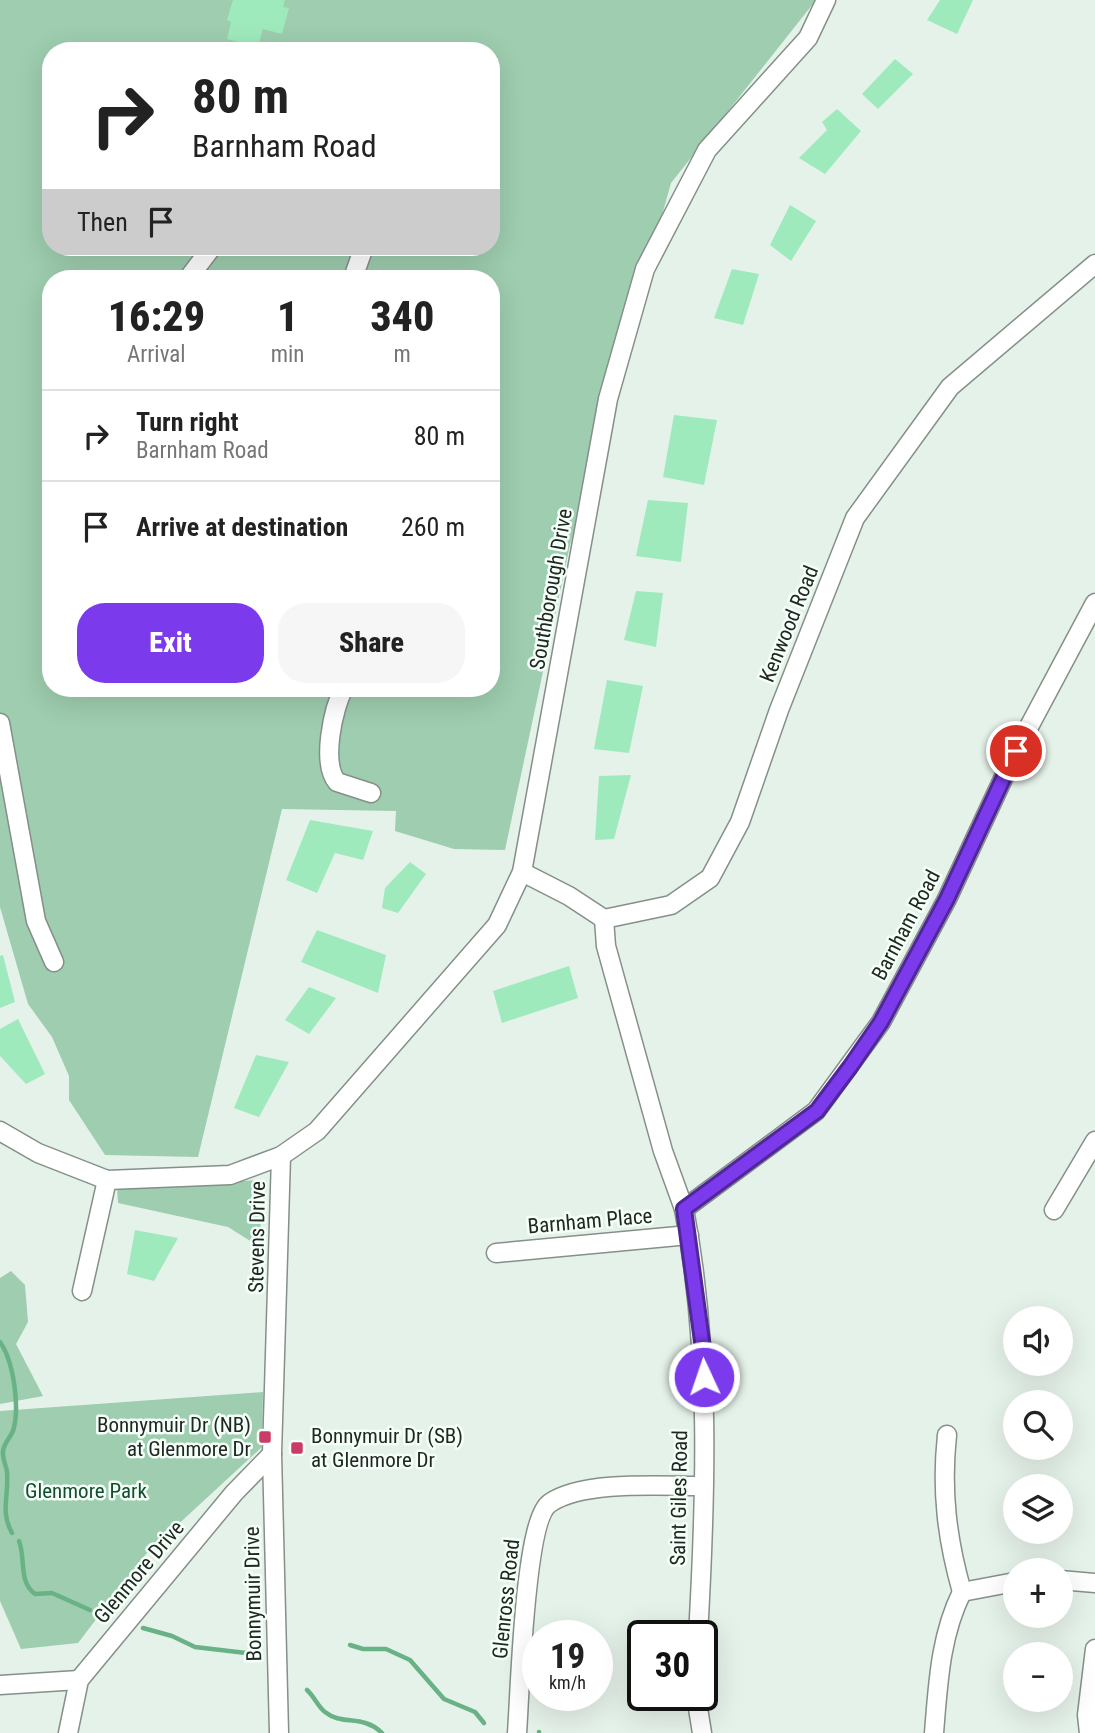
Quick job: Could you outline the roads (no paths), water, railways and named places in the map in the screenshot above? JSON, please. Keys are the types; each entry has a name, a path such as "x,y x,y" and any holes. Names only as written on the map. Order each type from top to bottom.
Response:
{"street":[{"name":"Southborough Drive","path":"281,1156 317,1131 497,925 523,872 608,399 645,269 706,150 808,38 827,0"},
{"name":"Kenwood Road","path":"604,919 671,905 710,878 740,822 779,710 855,518 950,387 1095,264"},
{"name":"Barnham Road","path":"684,1209 817,1111 881,1022 947,899 1016,751 1095,603"},
{"path":"339,697 330,740 329,767 337,782 371,793"},
{"path":"0,723 36,921 54,962"},
{"path":"523,872 569,896 604,919 606,946 663,1151 684,1209 689,1235"},
{"name":"Stevens Drive","path":"0,1131 38,1153 107,1180 230,1175 281,1156 272,1454"},
{"path":"1054,1210 1095,1142"},
{"path":"82,1291 107,1180"},
{"name":"Barnham Place","path":"496,1253 689,1235"},
{"name":"Saint Giles Road","path":"689,1235 704,1356 699,1620"},
{"path":"934,1733 941,1656 954,1608 962,1592 949,1547 943,1472 947,1435"},
{"name":"Glenmore Drive","path":"68,1733 79,1680 234,1493 272,1454"},
{"name":"Bonnymuir Drive","path":"272,1454 279,1733"},
{"name":"Glenross Road","path":"517,1733 530,1553 541,1511 549,1503 585,1490 629,1486 703,1486"},
{"path":"1073,1581 1095,1583"},
{"path":"962,1592 1003,1584"},
{"path":"1089,1733 1087,1715 1095,1649"},
{"path":"0,1685 79,1680"},
{"path":"698,1711 702,1733"}],"waterway":[{"path":"0,1342 9,1361 16,1398 13,1431 3,1454 7,1472 6,1518 12,1533"},
{"path":"19,1541 26,1583 35,1594 52,1593 90,1610"},
{"path":"143,1628 172,1636 195,1647 246,1653 259,1659"},
{"path":"350,1645 363,1649 386,1649 410,1660 444,1699 475,1712 484,1723"},
{"path":"307,1690 323,1710 332,1716 367,1724 382,1733"}],"place":[{"name":"Bonnymuir Dr (NB) at Glenmore Dr","path":"265,1437"},
{"name":"Bonnymuir Dr (SB) at Glenmore Dr","path":"297,1448"}],"park label":[{"name":"Glenmore Park","path":"86,1491"}]}
